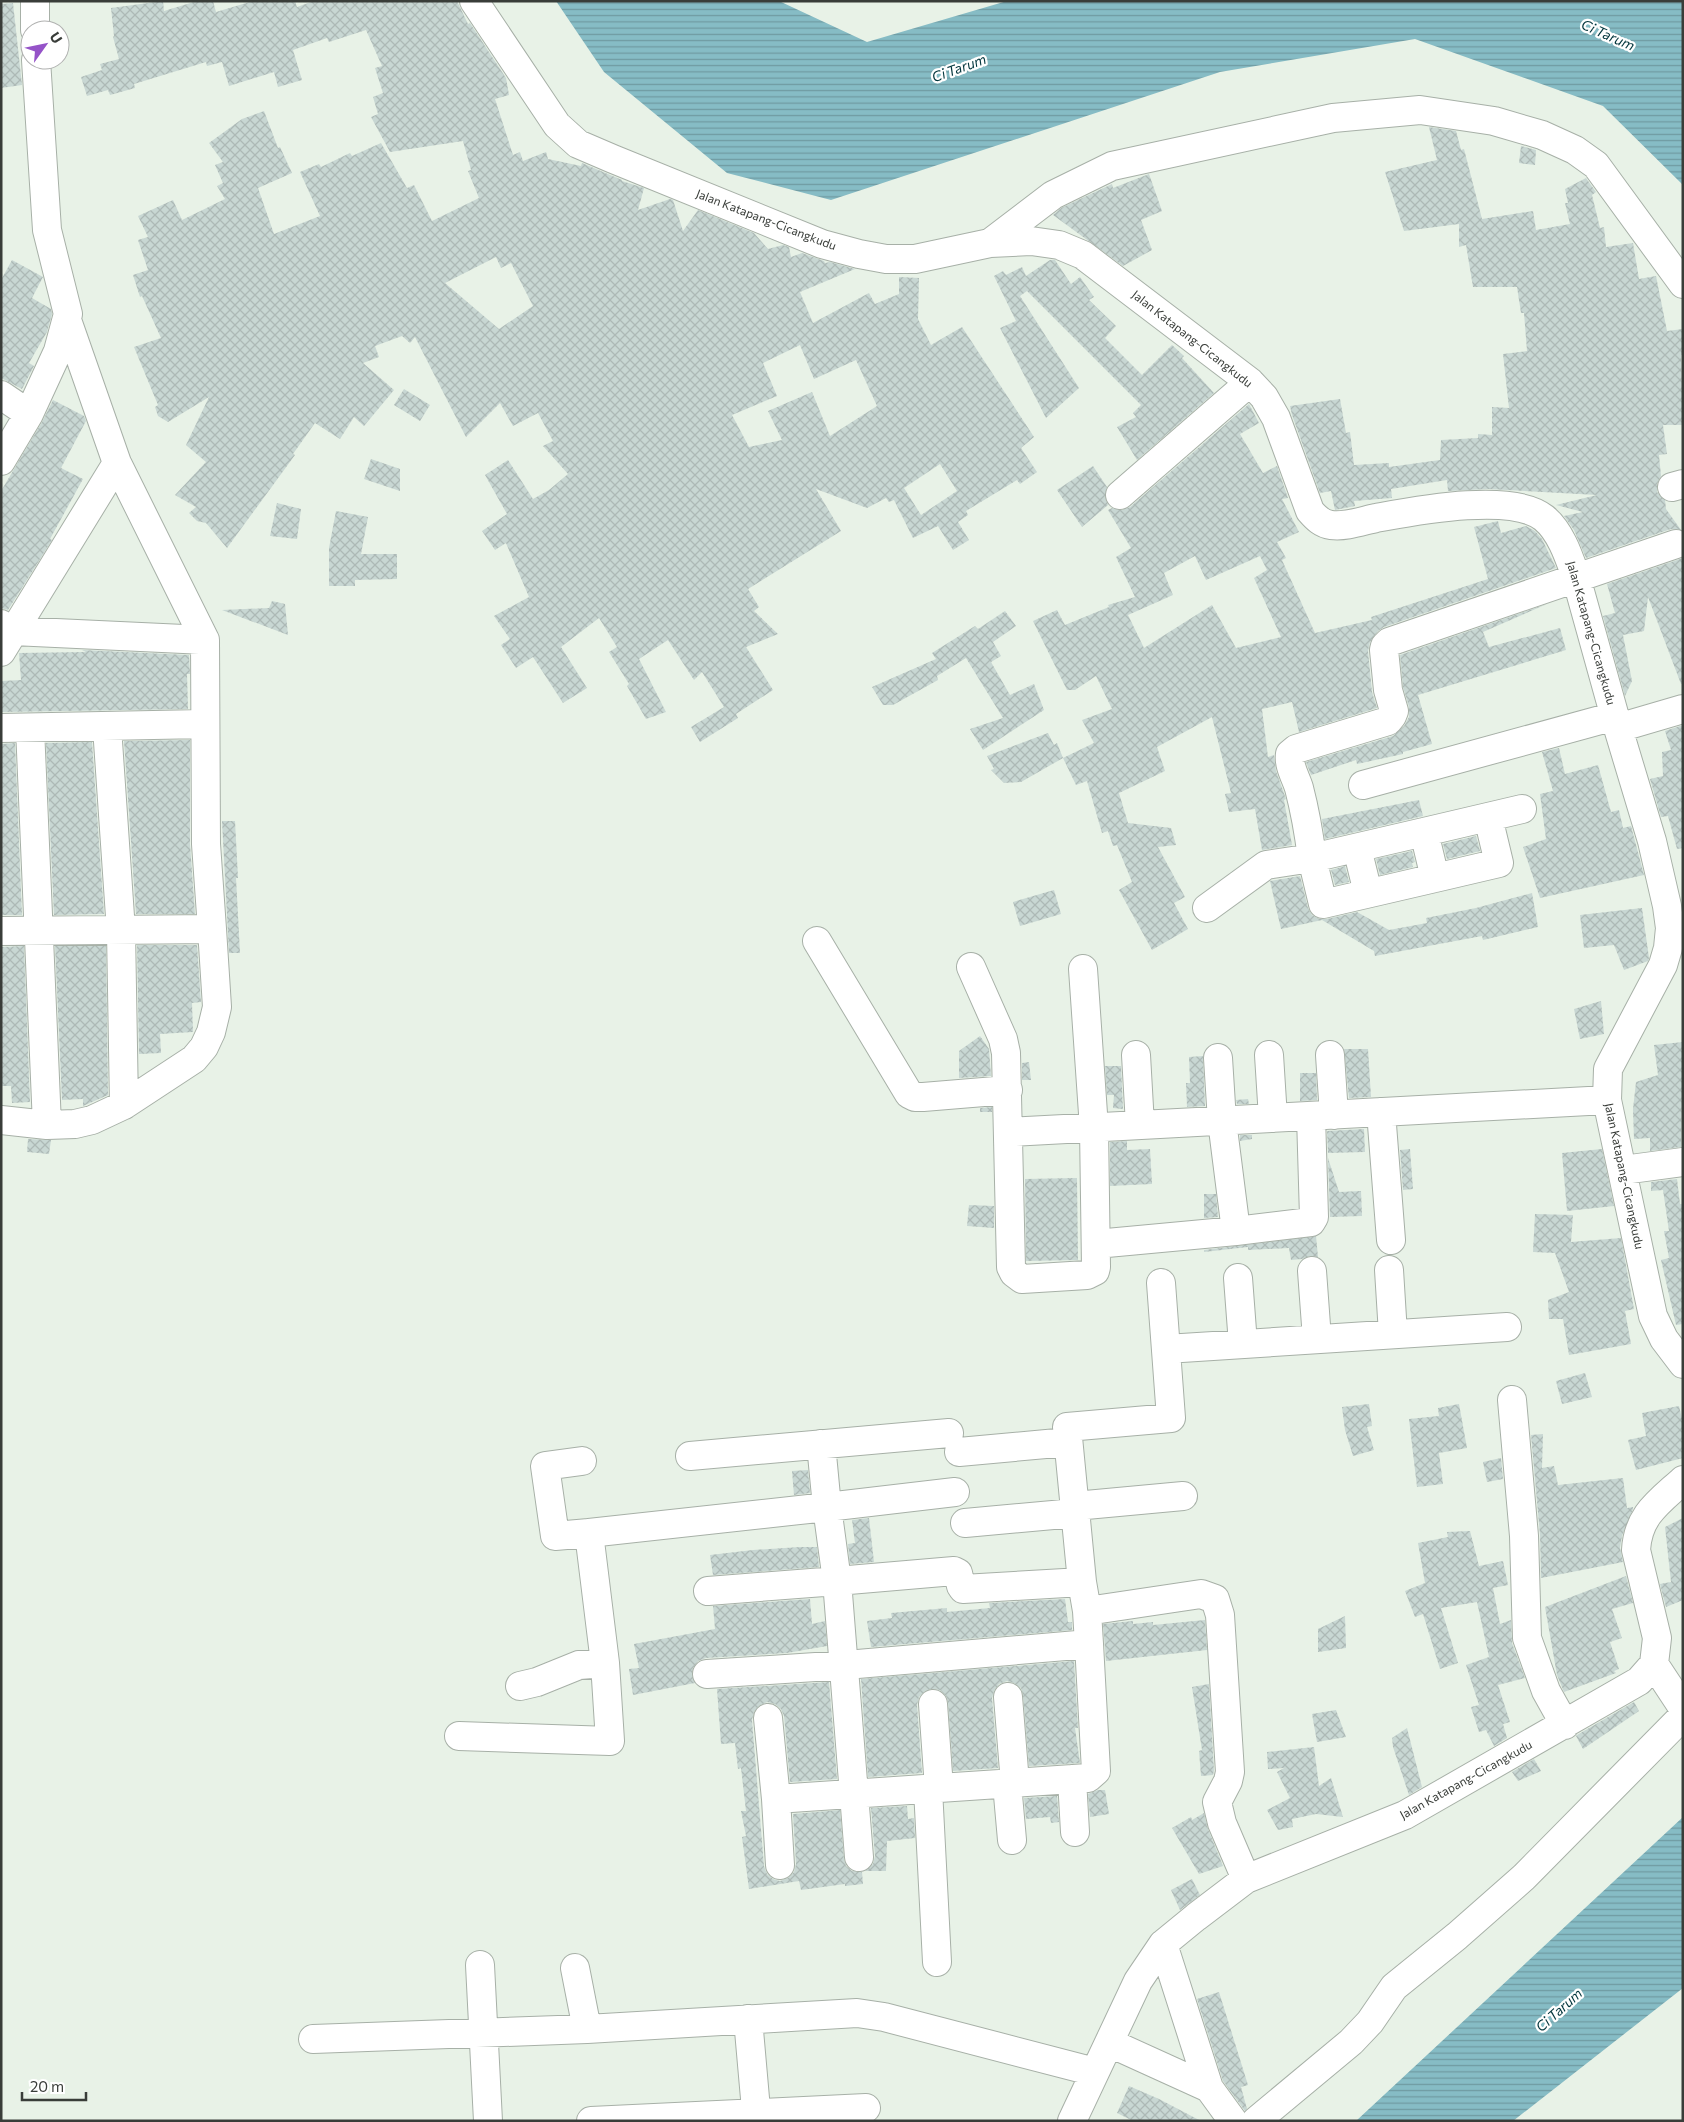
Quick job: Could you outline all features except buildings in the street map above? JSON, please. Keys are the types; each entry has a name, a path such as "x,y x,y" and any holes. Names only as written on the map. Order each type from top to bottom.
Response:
{"street":[{"path":"34,1 35,20"},
{"name":"Jalan Katapang-Cicangkudu","path":"474,1 557,125 578,144 822,244 859,254 886,259 915,260 990,243 1031,241 1059,245 1083,255 1250,382 1264,397 1276,418 1310,511 1316,518 1330,525 1427,509 1470,505 1513,506 1544,518 1568,553 1576,577 1616,722 1652,842 1667,906 1670,928 1668,948 1663,965 1608,1069 1607,1100 1653,1316 1664,1339 1683,1364"},
{"path":"1,461 30,414 58,352 67,320 67,308 47,230 37,70"},
{"path":"990,243 1053,195 1112,166 1333,118 1420,110 1494,121 1542,135 1575,150 1596,165 1683,284"},
{"path":"1,1120 47,1125 75,1124 92,1120 124,1105 187,1064 204,1047 211,1032 217,1007 206,844 205,640 117,464 67,320"},
{"path":"1120,495 1250,382"},
{"path":"1,395 30,414"},
{"path":"5,635 117,464"},
{"path":"1488,817 1499,863 1323,904 1312,858 1309,833 1290,754 1296,749 1388,721 1394,710 1388,690 1384,650 1389,642 1676,544"},
{"path":"5,635 205,640"},
{"path":"1363,786 1616,722 1683,709"},
{"path":"1,728 204,724"},
{"path":"107,726 121,931 124,1105"},
{"path":"30,728 47,1125"},
{"path":"1207,908 1266,865 1312,858 1522,809"},
{"path":"1424,832 1435,878"},
{"path":"1357,848 1368,893"},
{"path":"1,931 212,929"},
{"path":"817,941 909,1094 923,1098 1008,1090"},
{"path":"971,967 1005,1046 1008,1090 1011,1267 1014,1273 1022,1279 1091,1274 1096,1267 1094,1128 1083,969"},
{"path":"1136,1055 1140,1125"},
{"path":"1270,1055 1273,1118"},
{"path":"1096,1244 1236,1231 1313,1220 1322,1115 1330,1055"},
{"path":"1218,1058 1222,1121 1236,1231"},
{"path":"1009,1132 1607,1100"},
{"path":"1381,1112 1391,1240"},
{"path":"1623,1170 1683,1162"},
{"path":"1389,1270 1393,1334"},
{"path":"1312,1271 1317,1339"},
{"path":"1238,1278 1243,1344"},
{"path":"776,1799 1088,1778 1096,1772 1087,1611 1082,1582 1067,1427 1171,1418 1161,1283"},
{"path":"1166,1349 1507,1327"},
{"path":"1512,1400 1524,1536 1527,1638 1546,1691 1565,1725"},
{"path":"690,1456 820,1444 1068,1442"},
{"path":"820,1444 838,1581 860,1857"},
{"path":"582,1461 545,1466 555,1536 955,1492"},
{"path":"1683,1480 1650,1510 1642,1520 1636,1539 1636,1550 1658,1638 1654,1664 1683,1708"},
{"path":"965,1523 1183,1496"},
{"path":"459,1736 610,1741 605,1663 589,1533"},
{"path":"708,1590 954,1571 958,1573 963,1589 1082,1582"},
{"path":"1087,1611 1201,1594 1215,1599 1219,1606 1220,1616 1230,1772 1228,1782 1217,1802 1222,1822 1246,1879"},
{"path":"707,1674 846,1666 1089,1644"},
{"path":"520,1686 537,1682 579,1666 605,1663"},
{"name":"Jalan Katapang-Cicangkudu","path":"1072,2121 1138,1981 1163,1944 1246,1879 1405,1815 1639,1681 1654,1664"},
{"path":"1008,1697 1012,1840"},
{"path":"933,1704 937,1962"},
{"path":"1256,2121 1351,2042 1370,2022 1394,1986 1457,1936 1524,1877 1683,1716"},
{"path":"768,1718 780,1865"},
{"path":"1072,1779 1075,1832"},
{"path":"1163,1944 1209,2088 1233,2121"},
{"path":"480,1965 488,2121"},
{"path":"575,1968 588,2030"},
{"path":"313,2038 588,2030 857,2013 875,2015 1096,2072"},
{"path":"748,2019 756,2117"},
{"path":"1110,2043 1209,2088"},
{"path":"591,2121 756,2117 866,2108"}],"water":[{"name":"Ci Tarum","path":"556,1 779,1 867,42 1007,1 1683,1 1683,185 1603,106 1415,39 1220,72 831,200 727,173 604,72"},
{"name":"Ci Tarum","path":"1683,1817 1683,1988 1513,2121 1356,2121"}]}
